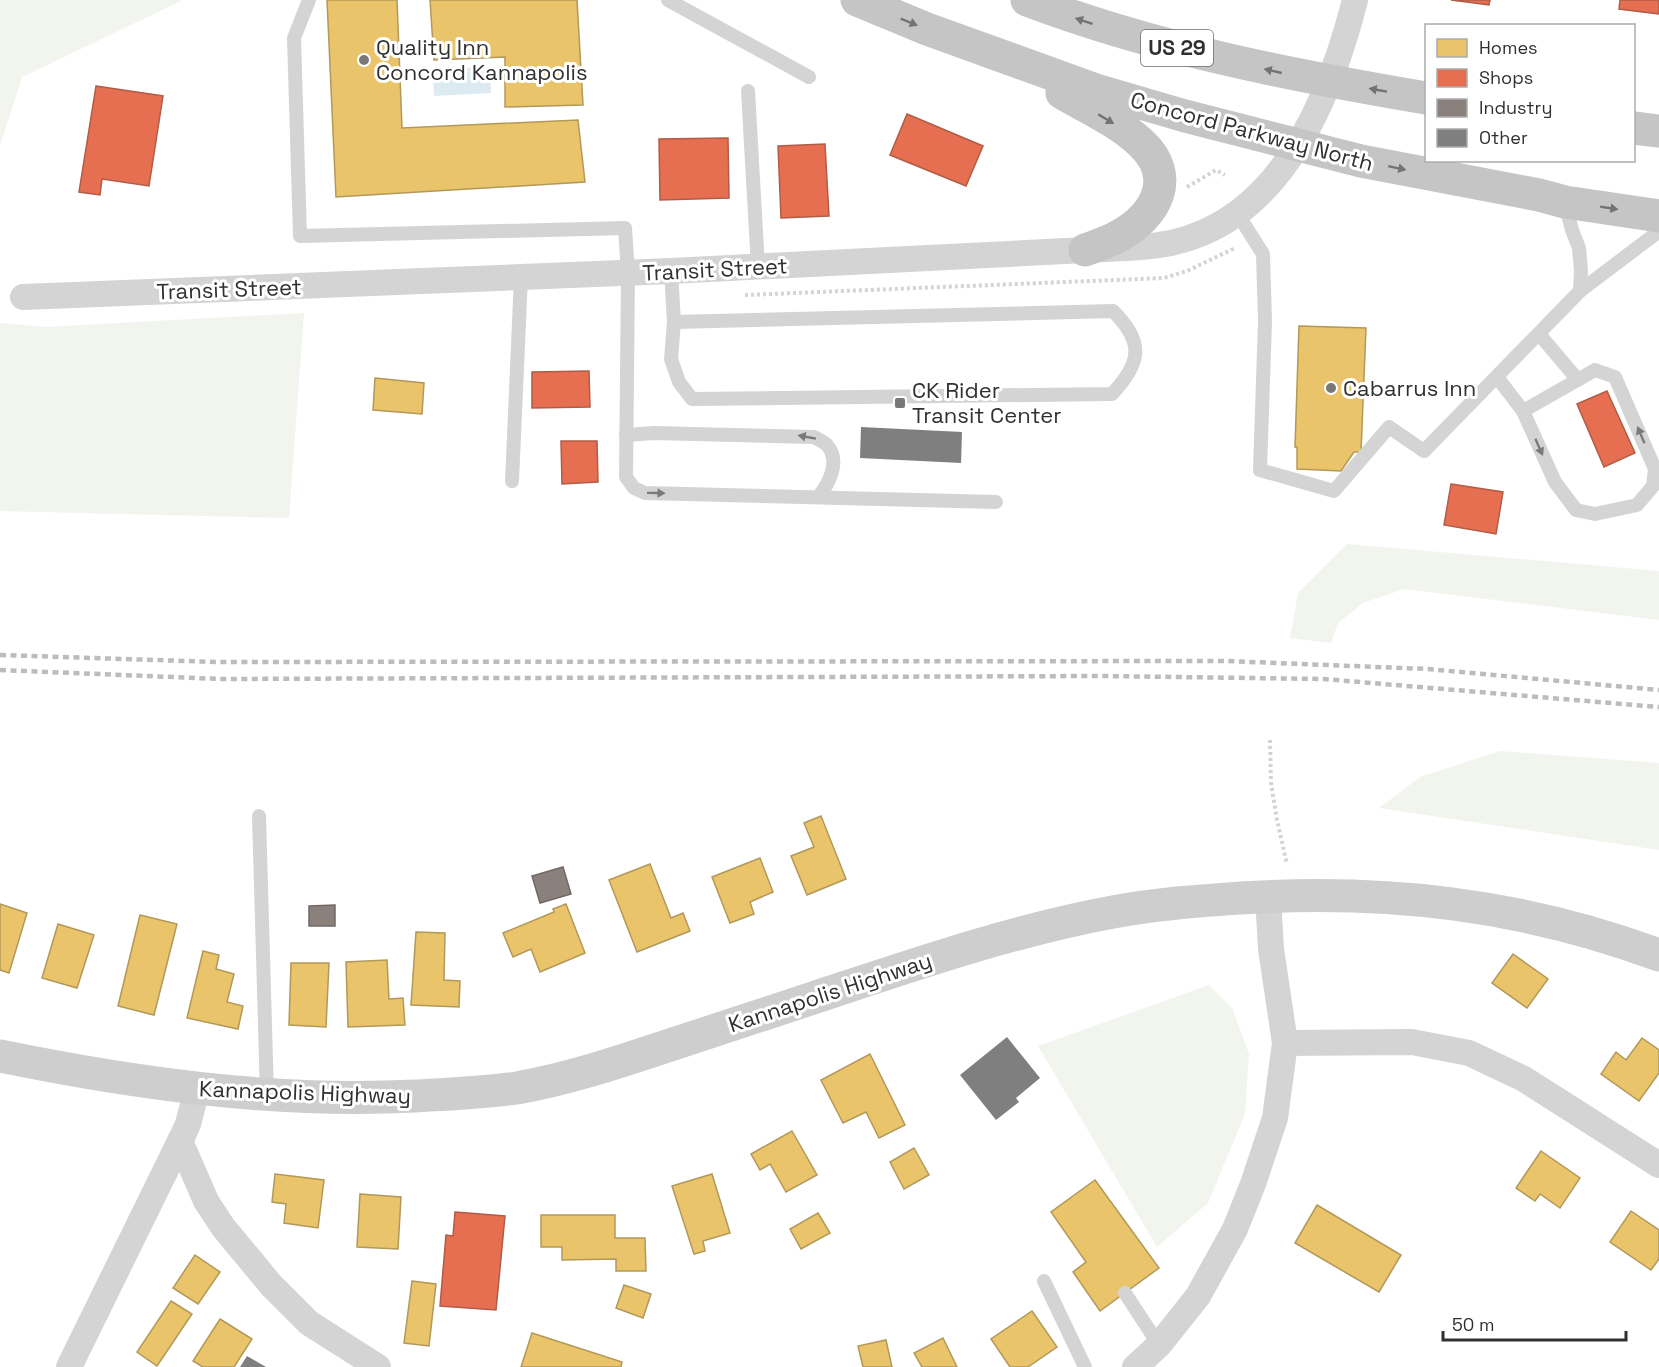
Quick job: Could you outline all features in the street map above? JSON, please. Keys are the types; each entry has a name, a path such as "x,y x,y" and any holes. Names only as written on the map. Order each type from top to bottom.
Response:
{"highway":[{"name":"Concord Parkway North","path":"857,0 1002,57 1096,90 1185,116 1378,165 1539,195 1565,202 1659,216"},
{"name":"US 29","path":"1027,0 1080,20 1203,55 1330,82 1425,98"},
{"path":"1002,57 1118,126 1140,142 1152,155 1159,169 1158,198 1144,217 1120,236 1085,250"},
{"path":"1635,128 1659,131"}],"main road":[{"name":"Kannapolis Highway","path":"0,1056 197,1089 267,1095 373,1098 465,1094 525,1086 596,1069 965,948 1036,929 1115,912 1193,901 1360,896 1438,901 1530,917 1587,931 1659,955"}],"street":[{"name":"Transit Street","path":"23,297 758,267 1085,250 1141,246 1189,238 1237,213 1271,181 1299,145 1330,82 1355,0"},
{"path":"1135,1367 1159,1345 1198,1296 1238,1220 1275,1118 1285,1043 1271,949 1268,897"},
{"path":"1285,1043 1412,1042 1469,1053 1524,1079 1659,1165"},
{"path":"69,1367 184,1133 197,1089"},
{"path":"184,1133 206,1201 223,1227 271,1285 309,1323 378,1367"}],"lane":[{"path":"309,0 294,38 300,236 625,228 628,273 626,477 634,488 645,493 996,502"},
{"path":"668,0 809,77"},
{"path":"748,91 758,267"},
{"path":"1565,202 1579,248 1580,291"},
{"path":"1237,213 1263,254 1265,321 1260,470 1334,491 1389,427 1424,451 1580,291 1654,235 1659,228"},
{"path":"671,271 674,322 671,359 679,382 692,399 1112,394 1128,377 1137,352 1128,326 1113,311 674,322"},
{"path":"513,482 521,277"},
{"path":"1539,334 1578,380"},
{"path":"1497,377 1523,411 1555,482 1576,510 1595,514 1637,505 1653,486 1655,469 1616,377 1595,370 1523,411"},
{"path":"626,435 814,437 826,445 834,460 829,484 818,497"},
{"path":"259,816 267,1095"},
{"path":"1044,1281 1085,1367"},
{"path":"1125,1293 1159,1345"}],"path":[{"path":"1186,187 1216,170 1225,175"},
{"path":"735,295 1164,278 1187,271 1235,248"},
{"path":"1270,740 1271,783 1287,864"}],"shaded area":[{"path":"0,0 183,0 22,77 0,146"},
{"path":"490,67 491,93 434,96 433,69"},
{"path":"304,313 289,518 0,511 0,323 46,327"},
{"path":"1347,544 1659,571 1659,620 1404,589 1363,603 1338,623 1331,643 1290,638 1298,593"},
{"path":"1500,751 1659,763 1659,850 1379,808 1420,777"},
{"path":"1209,985 1232,1008 1249,1054 1245,1114 1208,1203 1157,1247 1038,1046"}],"building: Homes":[{"name":"Quality Inn Concord Kannapolis","path":"327,0 397,0 402,128 578,120 585,182 336,197"},
{"name":"Quality Inn Concord Kannapolis","path":"430,0 577,0 583,105 505,107 505,57 434,60"},
{"name":"Cabarrus Inn","path":"1299,326 1366,328 1361,452 1354,452 1341,471 1297,469 1297,447 1295,447"},
{"path":"375,378 424,383 422,414 373,410"},
{"path":"821,816 846,879 807,895 791,856 814,847 804,823"},
{"path":"760,858 773,892 750,902 754,914 730,923 712,877"},
{"path":"650,864 671,918 683,913 690,931 637,952 609,880"},
{"path":"0,904 27,913 9,973 0,970"},
{"path":"566,904 585,953 540,972 531,949 513,957 503,933 554,912 553,909"},
{"path":"140,915 177,924 154,1015 118,1006"},
{"path":"58,924 94,935 77,988 42,978"},
{"path":"416,932 445,933 444,980 460,981 459,1007 411,1005"},
{"path":"203,951 219,955 216,969 234,974 227,1002 243,1006 238,1029 187,1018"},
{"path":"1513,954 1548,979 1527,1008 1492,983"},
{"path":"387,960 389,999 403,998 405,1025 348,1027 346,962"},
{"path":"291,963 329,963 326,1027 289,1025"},
{"path":"1642,1038 1659,1050 1659,1073 1639,1101 1601,1074 1616,1052 1626,1060"},
{"path":"870,1054 905,1125 879,1138 866,1112 843,1123 821,1080"},
{"path":"792,1131 817,1175 786,1192 770,1164 760,1170 751,1154"},
{"path":"914,1148 929,1175 904,1189 890,1162"},
{"path":"1541,1151 1580,1178 1560,1208 1540,1194 1535,1201 1516,1188"},
{"path":"275,1174 324,1180 318,1228 284,1223 286,1204 272,1202"},
{"path":"712,1174 730,1233 703,1241 705,1251 694,1254 672,1186"},
{"path":"1095,1180 1159,1268 1100,1311 1073,1272 1086,1262 1051,1212"},
{"path":"360,1194 401,1197 398,1249 357,1247"},
{"path":"1317,1205 1401,1255 1379,1292 1295,1243"},
{"path":"1631,1211 1659,1230 1659,1259 1651,1270 1610,1242"},
{"path":"818,1213 830,1233 801,1249 790,1229"},
{"path":"541,1215 615,1215 615,1238 645,1238 646,1271 616,1271 616,1259 562,1260 562,1247 541,1247"},
{"path":"195,1255 220,1272 198,1304 173,1288"},
{"path":"412,1281 436,1284 429,1346 404,1343"},
{"path":"624,1285 651,1294 643,1318 616,1308"},
{"path":"171,1301 192,1314 157,1366 137,1352"},
{"path":"1032,1311 1057,1347 1028,1367 1010,1367 991,1339"},
{"path":"220,1319 252,1339 234,1367 203,1367 193,1361"},
{"path":"532,1333 622,1362 621,1367 521,1367"},
{"path":"943,1338 957,1367 922,1367 914,1353"},
{"path":"886,1340 892,1367 863,1367 858,1346"}],"building: Shops":[{"path":"1451,0 1490,0 1489,5"},
{"path":"1620,0 1659,0 1659,14 1619,9"},
{"path":"96,86 163,96 149,186 102,179 100,195 79,192"},
{"path":"907,114 983,146 966,186 890,155"},
{"path":"728,138 729,198 660,200 659,139"},
{"path":"825,144 829,216 781,218 778,146"},
{"path":"589,371 590,407 532,408 532,372"},
{"path":"1607,391 1635,453 1604,467 1577,404"},
{"path":"561,441 597,441 598,482 562,484"},
{"path":"1451,484 1503,492 1496,534 1444,525"},
{"path":"455,1212 505,1216 496,1310 440,1306 446,1235 453,1236"}],"building: Industry":[{"path":"563,867 571,894 540,903 532,876"},
{"path":"335,905 335,926 309,926 309,906"}],"building: Other":[{"path":"861,427 962,432 961,463 860,458"},
{"path":"1007,1037 1040,1078 1016,1098 1019,1102 996,1120 960,1075"},
{"path":"247,1356 266,1367 240,1367"}],"railway":[{"path":"0,655 217,662 1227,661 1428,669 1659,690"},
{"path":"0,670 220,679 1103,676 1324,679 1659,707"}],"place":[{"name":"Quality Inn Concord Kannapolis","path":"364,60"},
{"name":"Cabarrus Inn","path":"1331,388"},
{"name":"CK Rider Transit Center","path":"900,403"}]}
